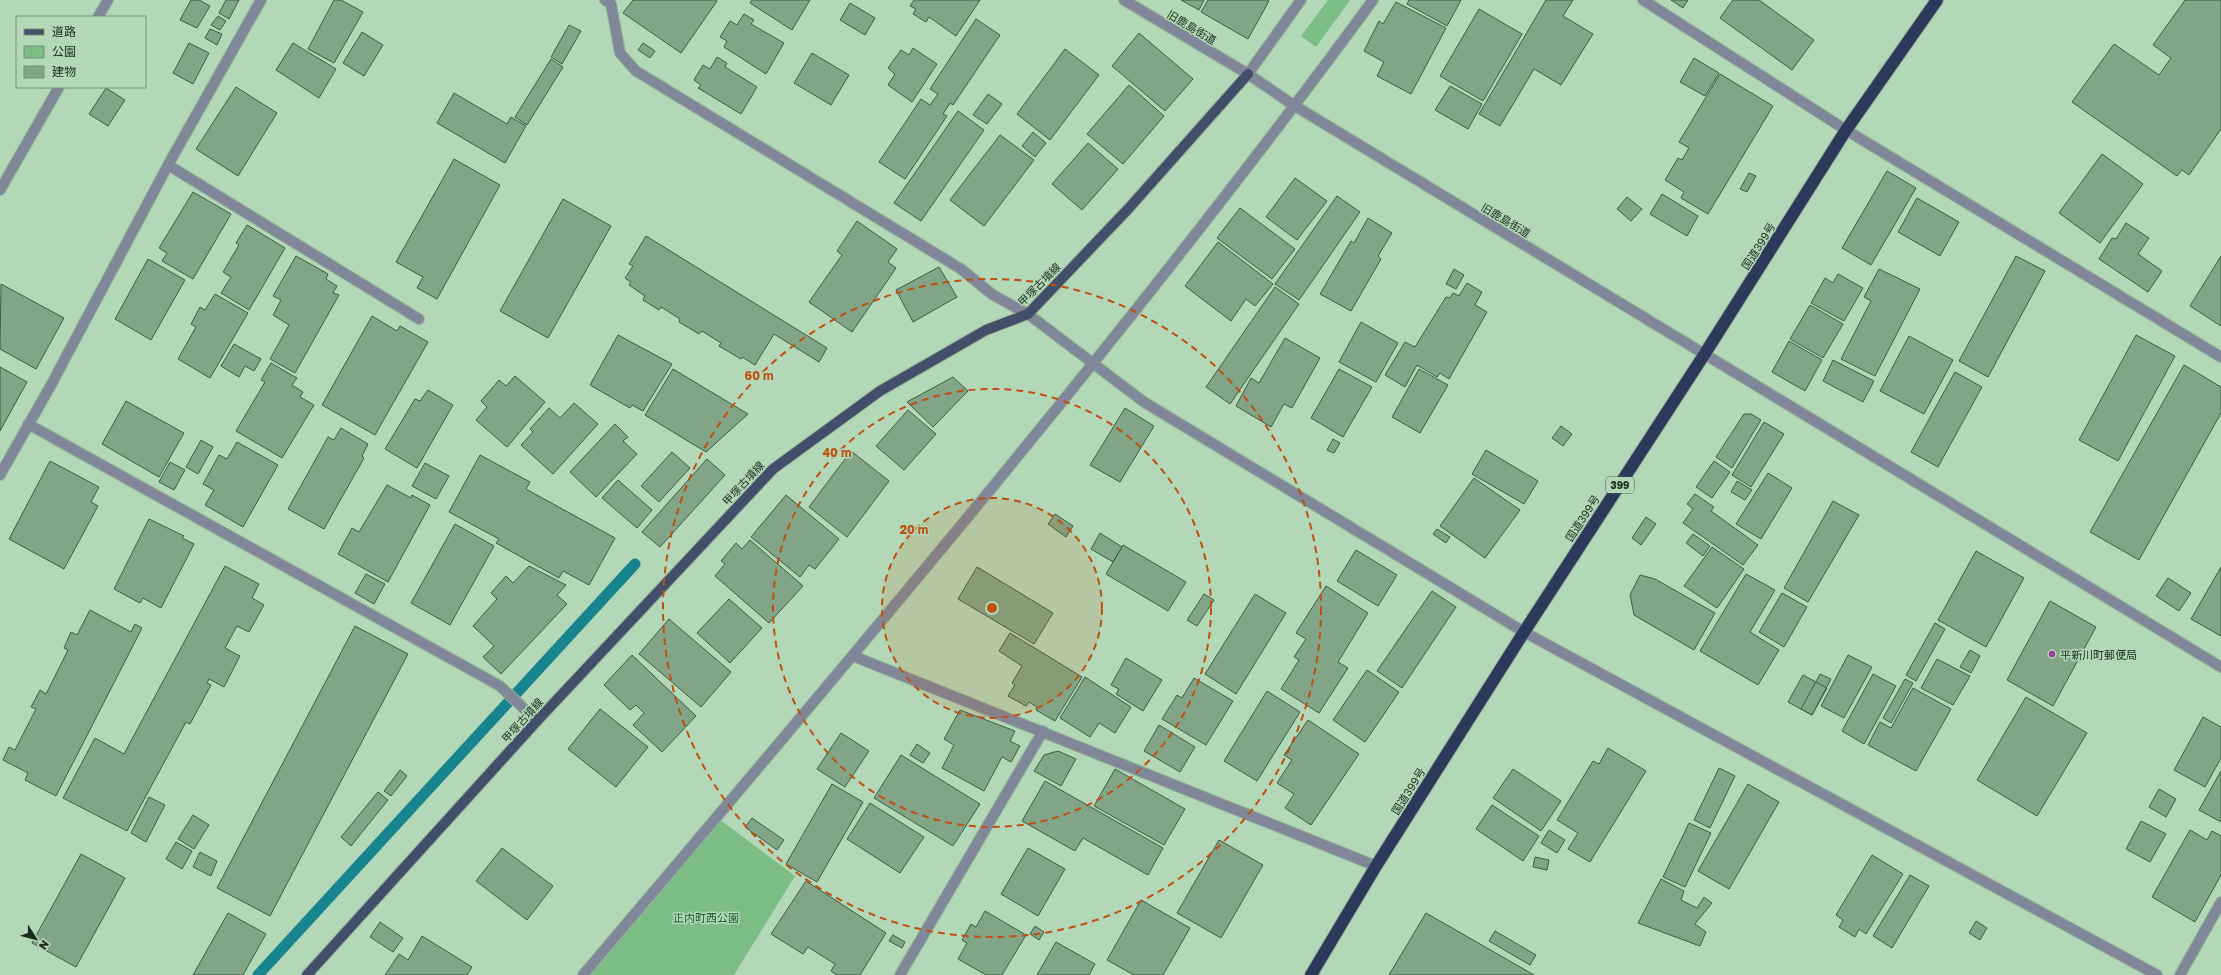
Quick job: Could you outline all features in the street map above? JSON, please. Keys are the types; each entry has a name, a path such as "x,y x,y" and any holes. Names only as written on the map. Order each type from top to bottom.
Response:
{"highway":[{"name":"国道399号","path":"1311,975 1376,866 1524,632 1704,355 1846,130 1937,0"}],"main road":[{"name":"甲塚古墳線","path":"307,975 537,721 773,468 880,391 986,330 1028,314 1129,208 1248,74"}],"street":[{"path":"99,16 108,0"},
{"path":"0,475 51,385 168,165 261,0"},
{"path":"605,0 611,4 620,53 636,70 961,269 992,295 1028,314 1144,402 1524,632 2157,975"},
{"name":"旧鹿島街道","path":"1124,0 1248,74 1295,106 1704,355 2221,667"},
{"path":"1248,74 1301,0"},
{"path":"583,975 853,656 1093,362 1295,106 1373,0"},
{"path":"1643,0 1846,130 2221,357"},
{"path":"0,190 58,88"},
{"path":"168,165 419,319"},
{"path":"28,424 500,686 537,721"},
{"path":"853,656 1376,866"},
{"path":"900,975 1043,731"},
{"path":"2180,975 2221,902"}],"green space":[{"path":"1328,0 1350,0 1316,47 1301,36"},
{"name":"正内町西公園","path":"719,819 795,876 734,975 586,975"}],"building":[{"path":"191,0 199,0 210,6 197,28 180,20"},
{"path":"226,0 239,0 229,19 219,13"},
{"path":"334,0 341,0 363,12 334,63 308,49"},
{"path":"633,0 717,1 681,53 623,13"},
{"path":"752,0 810,0 792,30 750,3"},
{"path":"914,0 980,0 956,36 929,17 926,22 913,14 916,9 910,6"},
{"path":"1181,0 1204,0 1199,10"},
{"path":"1208,0 1269,1 1248,39 1201,12"},
{"path":"1409,0 1461,0 1447,26 1407,4"},
{"path":"1546,0 1573,0 1563,16 1593,34 1561,85 1534,69 1500,126 1479,114"},
{"path":"1671,0 1688,0 1683,8"},
{"path":"1733,0 1759,0 1814,40 1792,70 1720,18"},
{"path":"2185,0 2221,0 2221,129 2189,175 2182,170 2177,176 2072,102 2114,44 2159,75 2171,58 2153,45"},
{"path":"1396,2 1446,28 1411,94 1377,76 1384,62 1364,51 1379,21 1383,24"},
{"path":"850,3 875,18 865,35 840,20"},
{"path":"1479,9 1522,34 1483,101 1440,76"},
{"path":"744,14 754,20 751,24 784,43 766,74 724,47 727,41 720,37 730,21 737,25"},
{"path":"218,16 226,21 220,30 211,25"},
{"path":"976,19 1000,35 953,105 950,103 943,114 947,116 905,179 879,162 921,99 930,105 938,94 930,89"},
{"path":"569,25 581,31 562,64 551,57"},
{"path":"210,29 222,34 217,45 205,38"},
{"path":"362,32 383,45 364,76 343,63"},
{"path":"1139,33 1193,79 1165,111 1112,66"},
{"path":"189,43 209,53 193,84 173,73"},
{"path":"293,43 336,69 319,98 276,70"},
{"path":"643,43 655,51 650,58 638,50"},
{"path":"913,48 937,64 912,102 888,85 895,74 888,68 901,50 909,55"},
{"path":"1065,49 1099,75 1050,140 1017,114"},
{"path":"812,53 849,75 831,105 794,83"},
{"path":"717,57 727,63 725,67 757,87 741,114 698,88 701,85 694,80 703,65 710,69"},
{"path":"1694,58 1719,73 1705,96 1680,82"},
{"path":"551,59 563,67 527,125 515,117"},
{"path":"1720,74 1773,106 1708,214 1681,198 1684,192 1665,180 1678,158 1682,160 1689,148 1679,142"},
{"path":"1129,85 1164,116 1123,164 1087,134"},
{"path":"1450,86 1482,104 1468,129 1435,110"},
{"path":"236,87 277,113 238,176 196,149"},
{"path":"106,88 125,100 108,126 89,114"},
{"path":"454,93 507,124 511,117 526,126 505,163 437,123"},
{"path":"988,94 1002,104 987,124 973,115"},
{"path":"958,111 984,130 921,221 894,203"},
{"path":"1033,132 1046,143 1035,157 1022,146"},
{"path":"1000,135 1034,160 984,226 950,200"},
{"path":"1088,143 1118,169 1082,210 1052,184"},
{"path":"2102,154 2143,184 2100,243 2059,213"},
{"path":"454,159 500,185 437,299 417,288 423,277 396,262"},
{"path":"1887,171 1916,188 1871,265 1842,248"},
{"path":"1749,173 1756,176 1747,192 1740,189"},
{"path":"1295,178 1327,201 1297,240 1266,217"},
{"path":"193,192 231,214 193,279 162,261 167,253 159,248"},
{"path":"1662,194 1698,216 1687,236 1650,214"},
{"path":"1337,196 1360,212 1299,300 1275,284"},
{"path":"1627,197 1642,209 1631,221 1617,209"},
{"path":"1917,198 1959,222 1940,256 1898,232"},
{"path":"563,199 611,226 548,338 500,311"},
{"path":"1240,208 1295,249 1272,279 1217,238"},
{"path":"1368,218 1392,233 1378,256 1381,259 1351,311 1320,294 1351,241 1354,243"},
{"path":"857,221 897,249 888,262 896,268 852,332 809,302 842,255 837,251"},
{"path":"2126,223 2149,238 2138,254 2162,271 2148,292 2099,259 2112,238 2116,239"},
{"path":"247,225 285,248 249,310 221,293 231,277 223,272 239,245 236,243"},
{"path":"646,236 827,348 819,362 774,334 755,365 742,357 741,359 719,346 721,343 702,331 699,334 679,322 680,319 661,307 659,310 643,300 645,296 629,285 631,282 625,278 633,266 629,264"},
{"path":"1218,242 1273,284 1255,306 1246,299 1231,321 1185,286"},
{"path":"296,256 328,274 326,279 337,286 333,293 339,295 295,373 270,359 289,325 273,315 281,300 273,296"},
{"path":"2016,256 2045,271 1988,377 1959,361"},
{"path":"2221,256 2221,326 2190,306"},
{"path":"148,259 185,280 151,340 115,319"},
{"path":"939,267 957,297 913,322 896,290"},
{"path":"1454,269 1464,275 1456,289 1446,284"},
{"path":"1879,269 1920,289 1875,376 1841,359 1871,301 1864,297"},
{"path":"1838,274 1863,288 1844,321 1811,303 1825,278 1833,283"},
{"path":"1467,283 1482,292 1475,305 1487,312 1449,379 1440,373 1437,377 1417,365 1405,387 1385,375 1405,342 1415,347 1446,297 1450,298 1453,293 1459,296"},
{"path":"1,284 64,318 36,369 0,349"},
{"path":"1275,287 1299,304 1230,404 1206,387"},
{"path":"215,294 248,313 210,378 178,359 196,327 191,324 200,307 205,310"},
{"path":"1810,305 1843,324 1823,358 1790,339"},
{"path":"372,316 397,331 400,326 428,342 375,435 322,405"},
{"path":"1361,322 1398,343 1376,382 1339,362"},
{"path":"618,335 672,364 643,411 632,405 630,408 590,385"},
{"path":"2136,335 2175,356 2118,461 2079,440"},
{"path":"1909,336 1953,360 1924,414 1880,391"},
{"path":"1285,338 1320,358 1292,408 1284,404 1271,427 1236,406 1251,378 1259,383"},
{"path":"1789,341 1822,360 1805,391 1772,372"},
{"path":"234,344 261,359 254,371 245,366 239,377 221,366"},
{"path":"1833,360 1874,381 1863,402 1823,381"},
{"path":"271,363 297,378 292,385 303,392 300,397 314,405 282,458 236,431 265,382 261,380"},
{"path":"2184,365 2221,387 2221,413 2139,560 2090,532"},
{"path":"0,367 27,382 0,431"},
{"path":"673,369 748,414 706,452 645,415"},
{"path":"1339,369 1372,387 1343,437 1311,418"},
{"path":"1419,369 1448,385 1420,433 1392,417"},
{"path":"1955,372 1982,387 1938,467 1911,452"},
{"path":"515,376 545,402 507,447 476,420 487,407 481,401 499,380 506,386"},
{"path":"953,377 968,391 933,427 907,402"},
{"path":"428,390 453,405 417,468 385,449 415,399 420,401"},
{"path":"126,401 184,433 159,477 102,444"},
{"path":"574,403 598,424 553,474 521,445 533,432 530,429 549,408 560,418"},
{"path":"1125,408 1154,426 1120,482 1090,465"},
{"path":"908,410 936,434 904,470 876,446"},
{"path":"1744,414 1751,414 1761,420 1732,468 1716,457"},
{"path":"1764,422 1784,434 1751,487 1732,475"},
{"path":"615,424 628,437 623,441 637,454 596,497 570,472"},
{"path":"1561,426 1572,434 1563,446 1552,438"},
{"path":"341,428 368,444 362,456 364,458 324,529 288,509 328,437 334,440"},
{"path":"1333,439 1340,443 1334,453 1327,450"},
{"path":"201,440 213,447 198,474 186,467"},
{"path":"237,442 278,465 243,527 205,505 214,490 203,484 219,455 227,459"},
{"path":"1486,450 1538,481 1524,504 1472,474"},
{"path":"851,451 889,481 847,537 809,507"},
{"path":"672,452 690,468 659,502 641,486"},
{"path":"480,455 530,482 526,489 615,538 589,585 563,571 559,578 496,543 499,539 449,512"},
{"path":"707,459 725,475 660,547 642,532"},
{"path":"50,461 99,487 91,502 98,506 64,569 9,539"},
{"path":"1714,461 1730,472 1712,498 1696,487"},
{"path":"170,462 185,470 174,490 159,482"},
{"path":"425,463 449,476 436,499 412,486"},
{"path":"1768,473 1792,488 1761,539 1736,524"},
{"path":"1474,478 1520,510 1485,558 1440,526"},
{"path":"618,480 652,510 637,528 602,498"},
{"path":"1737,481 1752,490 1745,500 1731,492"},
{"path":"387,485 411,498 412,495 430,505 388,582 338,554 352,528 359,532"},
{"path":"1695,494 1714,507 1711,511 1758,545 1743,565 1683,523 1693,509 1687,504"},
{"path":"786,495 839,539 815,569 809,565 800,577 751,537"},
{"path":"1833,501 1859,515 1808,602 1784,588"},
{"path":"1055,514 1073,526 1066,537 1048,524"},
{"path":"1646,517 1656,524 1641,545 1632,538"},
{"path":"149,519 184,536 182,538 194,544 161,608 143,598 140,603 114,589"},
{"path":"455,524 494,546 450,625 411,603"},
{"path":"1437,529 1450,537 1446,543 1433,534"},
{"path":"1100,533 1122,547 1113,562 1091,549"},
{"path":"1693,534 1710,546 1703,556 1686,543"},
{"path":"750,540 803,586 769,623 715,576 725,564 721,561 736,543 742,549"},
{"path":"1123,545 1186,582 1168,611 1106,574"},
{"path":"1712,547 1744,569 1717,608 1684,586"},
{"path":"1356,550 1397,575 1378,606 1337,581"},
{"path":"1976,551 2024,578 1986,647 1938,620"},
{"path":"225,566 259,584 252,598 264,605 249,632 237,626 225,648 240,656 224,687 209,679 207,683 211,685 190,724 186,722 127,831 63,798 95,738 124,754"},
{"path":"529,566 566,585 557,595 567,604 501,674 483,657 494,646 473,626 497,599 491,593 506,576 513,583"},
{"path":"977,567 1053,613 1034,644 958,599"},
{"path":"2221,567 2221,636 2191,619"},
{"path":"366,574 385,584 374,604 355,593"},
{"path":"1746,574 1775,590 1750,632 1779,650 1758,685 1700,651"},
{"path":"1640,575 1655,579 1715,613 1694,650 1634,615 1630,595"},
{"path":"2168,578 2191,593 2179,611 2156,596"},
{"path":"1326,586 1368,613 1338,662 1348,668 1319,713 1281,689 1299,660 1294,657 1306,639 1296,633"},
{"path":"1432,591 1456,607 1402,688 1377,671"},
{"path":"1782,593 1807,607 1784,647 1759,632"},
{"path":"1204,594 1214,600 1197,626 1187,620"},
{"path":"1255,594 1286,613 1236,694 1205,674"},
{"path":"729,599 762,628 730,663 697,633"},
{"path":"2050,601 2096,627 2053,706 2007,680"},
{"path":"90,610 131,632 135,624 142,628 56,796 25,780 28,773 3,760 9,747 15,750 36,709 31,707 40,690 46,694 68,650 64,648 71,632 77,635"},
{"path":"669,619 731,672 701,707 639,654"},
{"path":"1935,623 1945,629 1916,681 1906,675"},
{"path":"355,626 408,654 270,916 217,888"},
{"path":"1010,633 1082,677 1055,721 1036,710 1037,707 1029,702 1026,706 1008,696 1015,685 1012,683 1022,666 999,651"},
{"path":"1970,650 1980,656 1971,673 1960,667"},
{"path":"632,655 696,716 662,752 633,725 644,713 636,705 630,710 604,685"},
{"path":"1848,655 1872,667 1844,718 1821,706"},
{"path":"1126,658 1162,680 1143,711 1116,694 1119,689 1111,685"},
{"path":"1937,659 1970,676 1953,705 1921,688"},
{"path":"1367,670 1399,692 1365,742 1333,720"},
{"path":"1820,674 1831,679 1812,715 1801,709"},
{"path":"1873,674 1896,686 1864,744 1842,731"},
{"path":"1803,675 1827,688 1812,715 1788,702"},
{"path":"1085,677 1131,707 1115,733 1099,723 1090,737 1060,718"},
{"path":"1194,678 1233,701 1206,745 1162,719 1177,695 1182,698"},
{"path":"1905,679 1913,683 1891,723 1883,718"},
{"path":"1913,688 1951,709 1916,771 1868,745 1880,722 1891,728"},
{"path":"1267,691 1300,712 1257,781 1224,761"},
{"path":"2026,697 2087,733 2037,816 1977,780"},
{"path":"600,709 648,747 616,787 568,749"},
{"path":"960,710 1015,731 1010,741 1020,746 1011,762 1002,757 984,791 942,768 954,745 944,739"},
{"path":"2203,717 2221,727 2221,758 2205,787 2174,770"},
{"path":"1308,720 1359,754 1311,825 1285,808 1294,794 1277,783 1292,760 1284,755"},
{"path":"1159,725 1195,747 1180,772 1144,751"},
{"path":"841,733 869,751 845,787 817,769"},
{"path":"917,744 930,753 923,763 910,755"},
{"path":"1608,748 1646,771 1590,862 1568,849 1578,833 1557,820 1593,761 1599,764"},
{"path":"1058,751 1076,759 1061,786 1034,771 1044,755"},
{"path":"901,755 980,804 953,846 874,798"},
{"path":"1719,768 1735,776 1710,828 1694,820"},
{"path":"1115,769 1185,809 1164,845 1094,806"},
{"path":"1513,769 1561,801 1541,831 1493,798"},
{"path":"400,770 407,776 391,796 384,791"},
{"path":"2221,771 2221,822 2199,810"},
{"path":"1045,781 1163,848 1148,875 1083,838 1075,851 1022,821"},
{"path":"832,784 863,802 817,882 786,864"},
{"path":"1748,784 1779,802 1729,889 1698,871"},
{"path":"2159,789 2176,799 2166,817 2149,807"},
{"path":"378,792 388,800 351,846 341,837"},
{"path":"149,797 165,805 146,842 131,833"},
{"path":"870,803 924,837 900,873 847,839"},
{"path":"1492,805 1539,836 1523,861 1476,829"},
{"path":"193,815 209,825 194,849 178,839"},
{"path":"752,818 784,840 777,850 745,827"},
{"path":"2141,821 2166,834 2150,862 2126,849"},
{"path":"1689,823 1711,833 1685,887 1663,877"},
{"path":"1549,830 1565,840 1557,853 1541,843"},
{"path":"2190,830 2207,840 2212,831 2221,836 2221,875 2195,922 2152,897"},
{"path":"1219,840 1263,865 1221,938 1177,913"},
{"path":"176,842 192,851 182,869 166,859"},
{"path":"502,848 553,886 527,920 476,881"},
{"path":"1028,848 1065,869 1038,916 1001,894"},
{"path":"200,852 217,861 211,876 193,867"},
{"path":"81,854 125,878 76,967 32,943"},
{"path":"1872,855 1903,874 1866,934 1859,929 1855,937 1839,927 1843,920 1836,915"},
{"path":"1535,857 1549,860 1547,870 1533,867"},
{"path":"1910,875 1929,886 1892,948 1873,936"},
{"path":"1661,879 1684,891 1681,900 1697,908 1704,897 1712,903 1695,924 1706,932 1700,946 1638,923"},
{"path":"806,881 886,933 860,975 837,975 831,971 835,964 808,947 803,954 771,934"},
{"path":"1141,900 1190,928 1163,975 1134,975 1107,960"},
{"path":"985,911 1026,935 1002,975 986,975 958,959 967,943 962,940 971,924 976,927"},
{"path":"228,913 266,934 243,975 193,975"},
{"path":"1426,913 1534,975 1389,975"},
{"path":"1976,921 1987,928 1980,940 1969,933"},
{"path":"380,922 403,938 393,952 370,937"},
{"path":"1035,926 1044,932 1039,940 1030,934"},
{"path":"1495,931 1536,955 1530,965 1489,941"},
{"path":"893,935 905,942 902,948 889,941"},
{"path":"422,936 472,967 467,975 385,975 399,954 408,960"},
{"path":"1056,942 1095,964 1089,975 1037,975"}],"waterway":[{"path":"258,975 635,564"}],"place":[{"name":"平新川町郵便局","path":"2052,654"}]}
